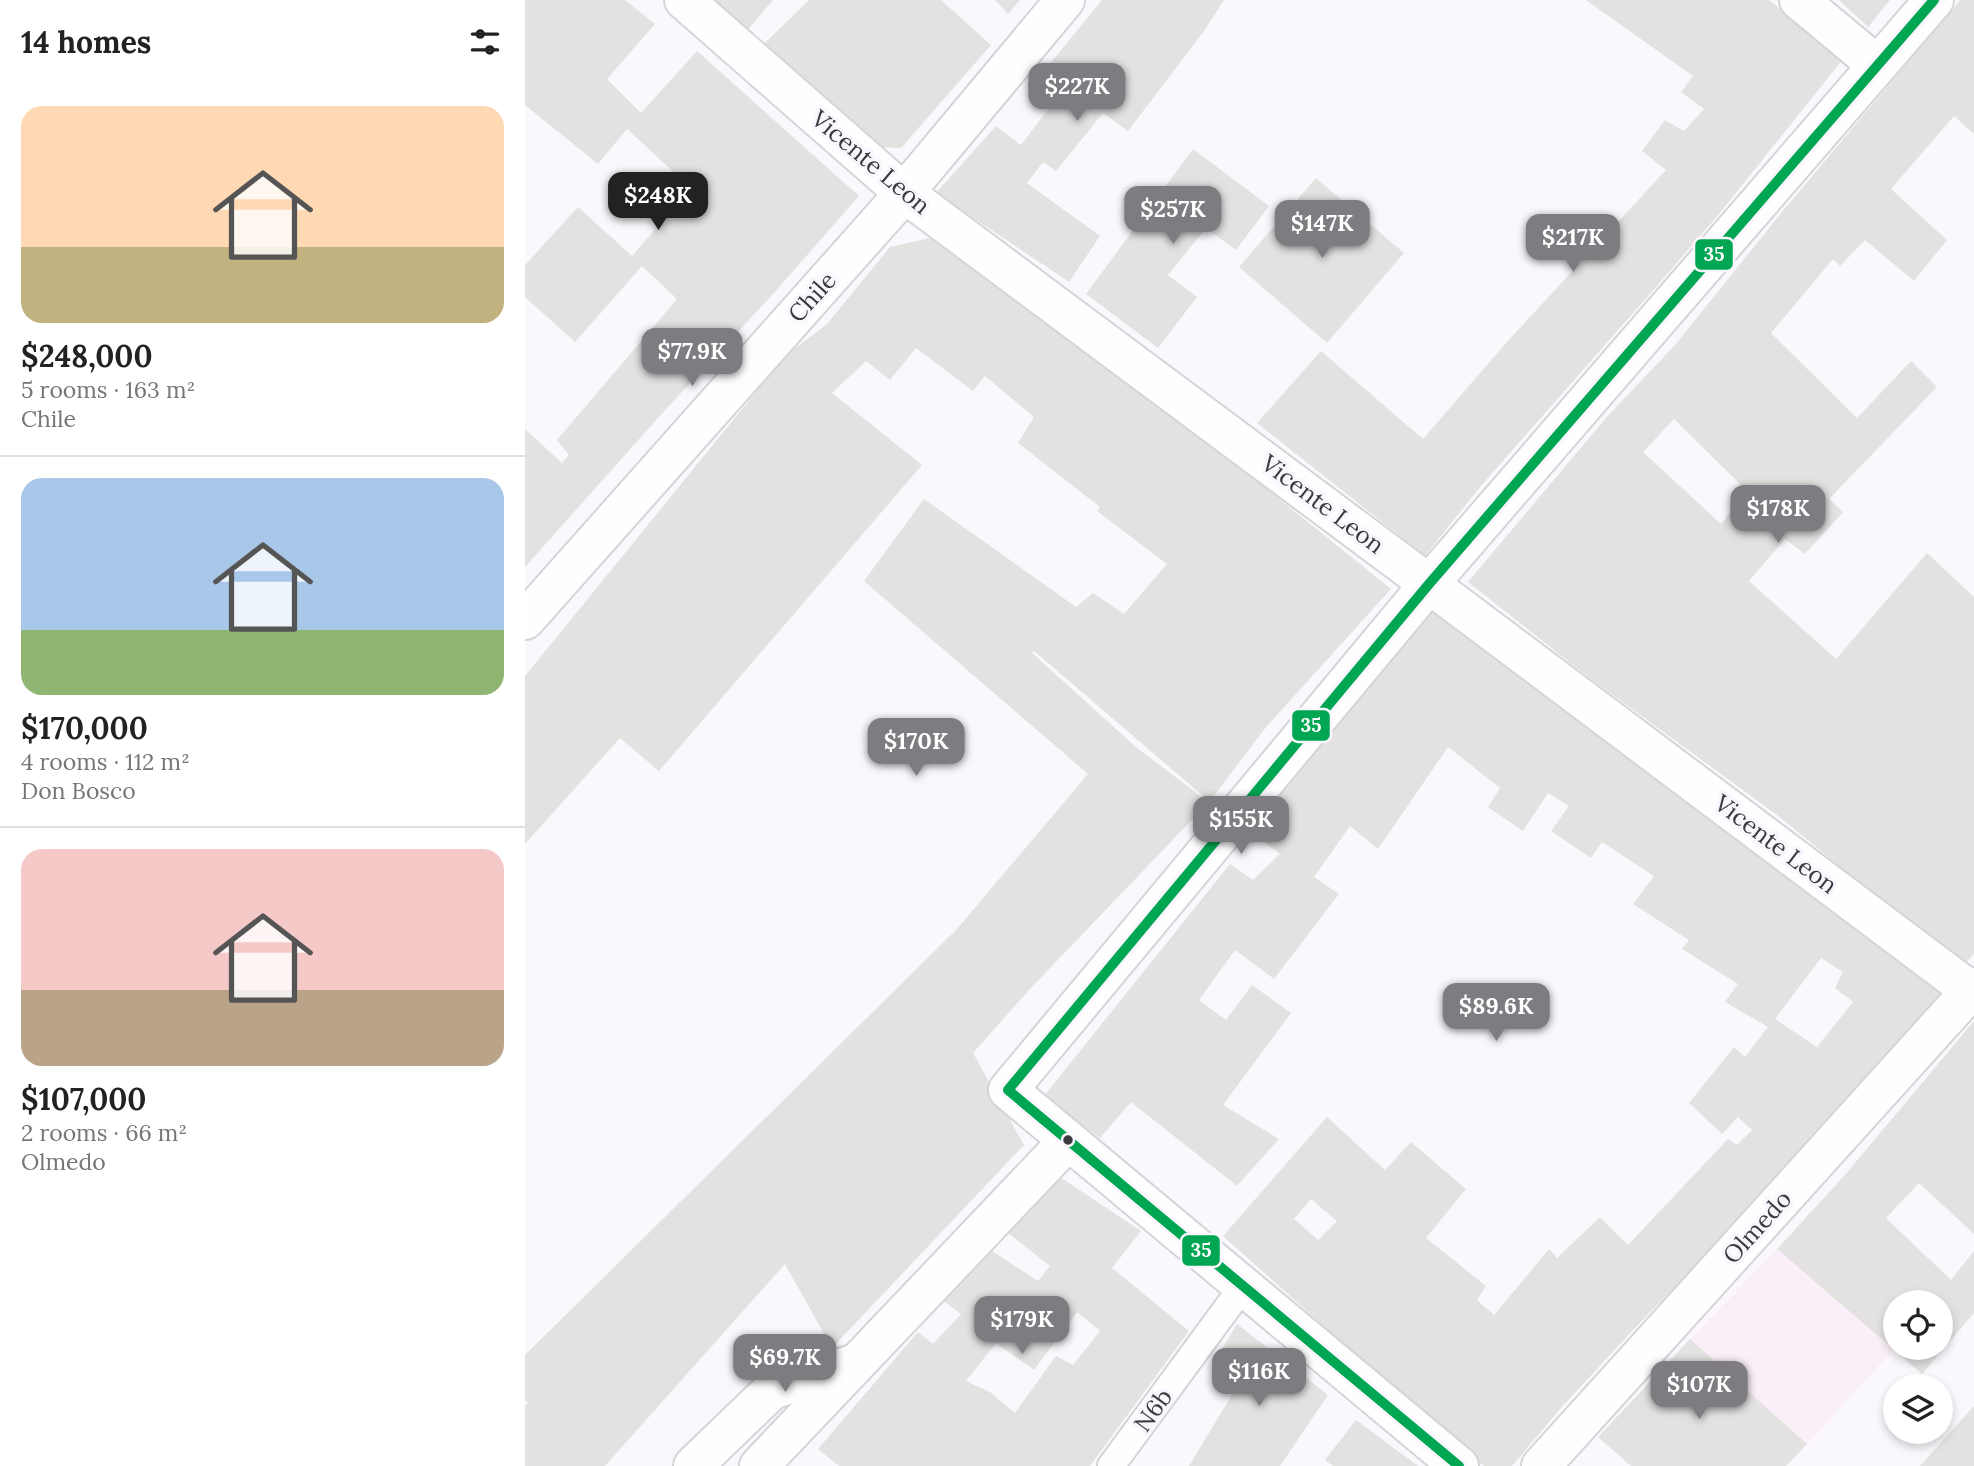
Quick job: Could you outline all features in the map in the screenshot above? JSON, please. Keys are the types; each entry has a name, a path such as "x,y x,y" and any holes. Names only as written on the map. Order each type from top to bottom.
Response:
{"street":[{"name":"Vicente Leon","path":"684,0 903,192 1973,990"},
{"name":"Chile","path":"525,620 876,225 1065,0"},
{"path":"1798,0 1878,65"},
{"path":"1459,1466 1007,1090 1429,584 1934,0"},
{"name":"Olmedo","path":"1541,1466 1973,990"},
{"path":"759,1466 1068,1141"},
{"path":"693,1466 772,1390 855,1363"}],"lane":[{"name":"N6b","path":"1111,1466 1244,1285"}],"shaded area":[{"path":"1777,1249 1883,1341 1884,1360 1807,1444 1690,1339"}],"building":[{"path":"525,0 625,0 655,24 607,79 641,113 697,51 859,196 525,567 525,429 562,463 569,455 557,440 677,299 642,266 575,342 525,297 525,265 578,207 632,256 691,188 627,129 598,164 525,105"},
{"path":"709,0 773,0 746,32"},
{"path":"809,0 941,0 991,45 901,148 874,147 764,44"},
{"path":"995,0 1020,0 1008,14"},
{"path":"1102,0 1224,0 1204,31 1128,131 1103,113 1056,171 1043,162 1027,183 1100,236 1069,282 936,193 996,126 1021,145 1065,87 1044,71"},
{"path":"1586,0 1769,0 1843,59 1719,214 1480,487 1425,556 1257,423 1321,351 1423,439 1506,343 1666,170 1642,151 1665,120 1684,131 1704,109 1681,92 1693,76"},
{"path":"1839,0 1890,0 1868,27"},
{"path":"1960,0 1974,0 1974,134 1954,116 1891,189 1947,240 1914,281 1865,240 1840,266 1833,259 1771,333 1857,418 1911,361 1937,387 1829,499 1843,512 1805,554 1785,539 1749,581 1836,659 1927,553 1974,597 1974,954 1964,965 1881,903 1781,818 1587,676 1468,582 1605,419 1675,345 1782,212","holes":["1674,419 1747,491 1721,524 1643,452"]},
{"path":"1193,149 1269,206 1236,250 1206,228 1168,275 1197,297 1158,348 1086,294"},
{"path":"1316,178 1404,253 1327,343 1239,267"},
{"path":"930,238 979,267 1242,469 1391,589 1267,726 1209,802 1029,990 973,1053 1024,1145 832,1348 785,1264 605,1466 525,1466 525,1406 528,1402 525,1400 525,1355 957,929 1088,774 864,581 924,499 1076,607 1093,593 1124,614 1167,564 1097,511 1100,507 1018,443 1034,417 985,376 973,391 916,348 890,380 866,361 832,393 922,465 659,771 620,738 525,844 525,676 786,355 826,325 890,247","holes":["1034,651 1203,796 1137,748 1032,653"]},
{"path":"1429,613 1451,615 1952,994 1633,1330 1512,1466 1484,1466 1449,1438 1223,1236 1327,1117 1385,1170 1411,1142 1466,1189 1426,1238 1486,1286 1477,1300 1494,1315 1549,1249 1557,1258 1600,1217 1628,1245 1728,1139 1737,1145 1752,1130 1738,1117 1722,1134 1689,1103 1734,1047 1745,1057 1768,1027 1725,1002 1738,984 1682,949 1689,940 1633,904 1654,876 1602,842 1591,858 1551,831 1569,806 1548,793 1523,831 1488,807 1500,788 1448,747 1378,849 1350,826 1314,877 1339,894 1274,979 1235,950 1199,1000 1226,1020 1252,985 1291,1013 1223,1105 1279,1139 1237,1186 1131,1102 1100,1138 1044,1096 1230,864 1253,880 1280,854 1248,829","holes":["1821,958 1843,972 1835,988 1853,1002 1817,1047 1775,1019","1311,1199 1337,1221 1318,1240 1294,1219"]},
{"path":"1974,1021 1974,1234 1919,1183 1886,1218 1951,1280 1974,1251 1974,1313 1953,1338 1953,1290 1883,1290 1883,1340 1777,1249 1844,1176"},
{"path":"1060,1177 1141,1231 1112,1268 1189,1331 1090,1466 839,1466 818,1449 918,1332 933,1344 961,1314 942,1300 989,1249 1038,1281 1050,1266 1008,1233","holes":["1077,1312 1100,1331 1073,1365 1056,1356 1015,1413 990,1392 966,1381 996,1343 1034,1370"]},
{"path":"1237,1324 1328,1395 1280,1466 1189,1466 1239,1383 1215,1361"},
{"path":"1690,1339 1807,1444 1786,1466 1631,1466 1598,1437"},
{"path":"1906,1360 1934,1360 1922,1374"},
{"path":"1974,1406 1974,1466 1920,1466 1940,1444 1953,1444 1953,1429"},
{"path":"1356,1420 1418,1466 1333,1466 1325,1460"}],"transit line":[{"name":"35","path":"1459,1466 1008,1090 1429,584 1934,0"}]}
